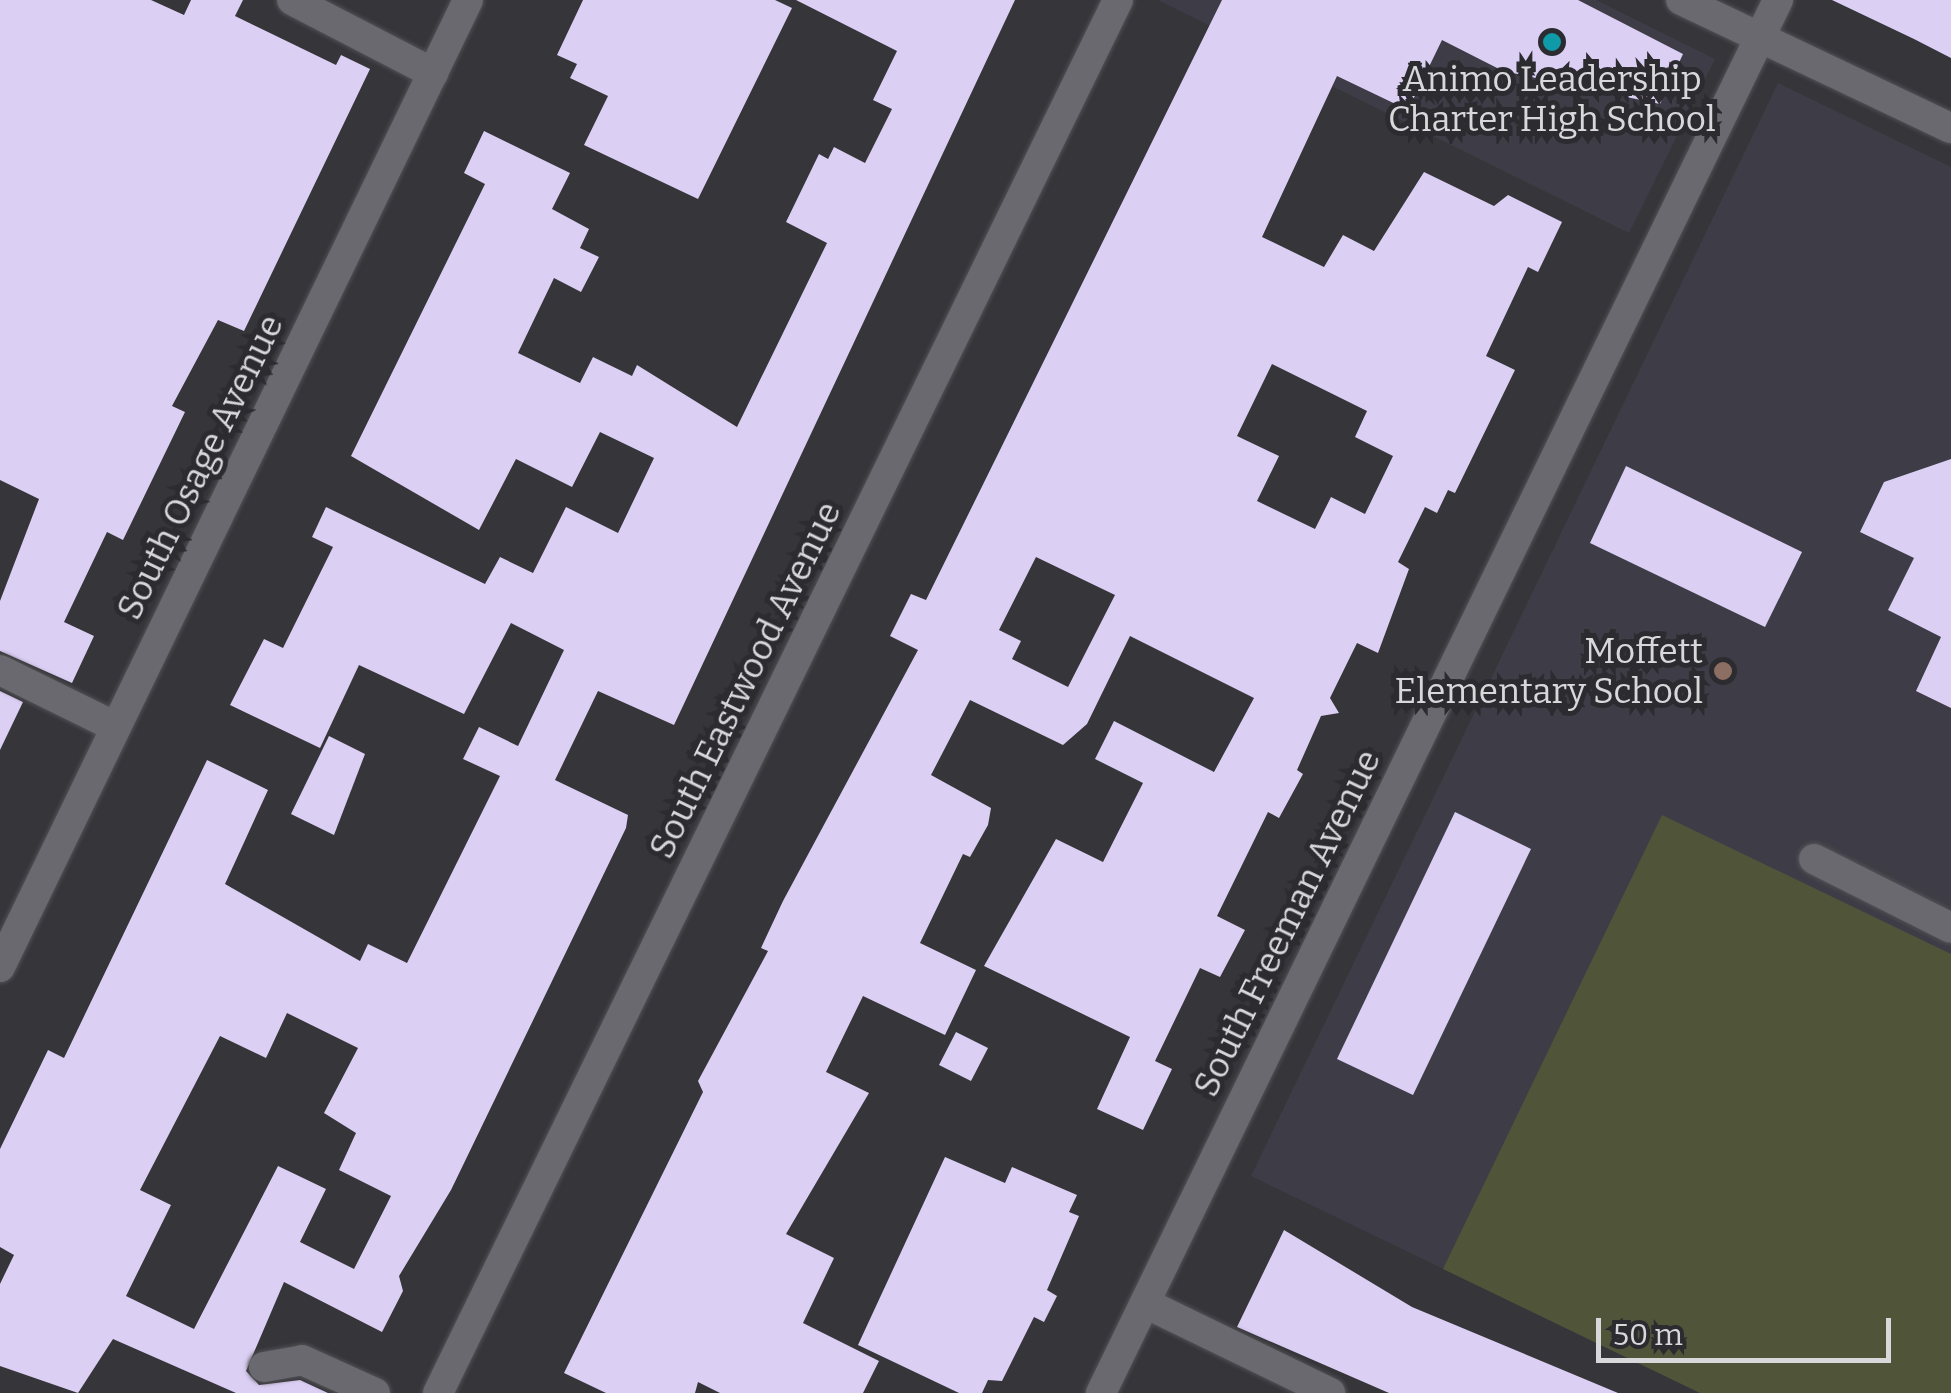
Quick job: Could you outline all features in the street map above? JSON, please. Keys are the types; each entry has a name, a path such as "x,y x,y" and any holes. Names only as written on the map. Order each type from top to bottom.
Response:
{"street":[{"path":"292,0 433,73"},
{"name":"South Osage Avenue","path":"0,967 468,0"},
{"name":"South Eastwood Avenue","path":"438,1393 1118,0"},
{"path":"1681,0 1951,128"},
{"name":"South Freeman Avenue","path":"1102,1393 1778,0"},
{"path":"0,670 116,728"},
{"path":"1814,859 1951,928"},
{"path":"1145,1303 1330,1393"},
{"path":"264,1367 302,1360 374,1393"}],"shaded area":[{"path":"1158,0 1596,0 1715,59 1629,233"},
{"name":"Moffett Elementary School","path":"1778,83 1951,167 1951,1393 1700,1393 1251,1176"}],"green space":[{"path":"1662,815 1951,954 1951,1393 1700,1393 1443,1269"}],"building":[{"path":"0,0 151,0 184,15 191,0 243,0 235,16 336,65 341,55 370,69 244,331 218,320 172,406 185,412 123,540 107,532 64,622 94,636 72,683 0,651 0,601 39,499 0,480"},
{"path":"583,0 775,0 792,8 698,199 584,145 608,96 570,78 577,64 557,55"},
{"path":"796,0 1015,0 674,725 598,691 555,780 628,815 626,828 451,1190 399,1276 403,1291 382,1332 284,1282 246,1371 259,1385 300,1380 328,1393 236,1393 113,1339 78,1393 0,1366 0,1284 14,1255 0,1247 0,1149 48,1050 64,1058 207,760 268,790 225,884 360,961 368,944 407,963 500,776 463,759 479,727 518,746 564,650 511,623 464,714 359,665 320,748 230,705 264,639 283,648 333,547 312,537 326,507 485,584 500,557 533,573 566,507 618,533 654,458 600,432 572,487 516,459 479,530 351,456 485,184 464,173 484,131 570,173 552,209 589,229 580,248 599,257 581,292 554,278 518,353 580,383 593,357 632,376 637,365 737,427 827,243 786,222 819,154 828,159 834,147 865,163 892,109 873,100 897,51","holes":["287,1013 358,1048 324,1113 356,1133 339,1170 391,1196 354,1269 300,1242 326,1189 278,1166 194,1329 126,1296 171,1205 140,1190 220,1036 266,1058"]},
{"path":"1222,0 1578,0 1683,54 1660,104 1503,71 1442,40 1408,110 1337,76 1262,237 1324,267 1343,235 1374,251 1424,172 1494,206 1508,195 1562,222 1538,272 1528,267 1486,356 1515,370 1455,493 1448,490 1437,513 1425,507 1398,562 1409,569 1378,653 1357,643 1330,698 1339,713 1321,716 1297,770 1303,774 1279,818 1268,812 1217,916 1245,930 1220,977 1200,968 1155,1061 1172,1069 1143,1130 1097,1109 1130,1037 984,966 1056,839 1103,862 1143,783 1095,759 1114,721 1214,772 1254,698 1130,636 1087,724 1063,745 970,700 931,775 991,808 988,825 970,857 963,854 920,943 976,970 945,1035 863,996 826,1072 869,1093 786,1234 834,1258 803,1323 879,1361 863,1393 720,1393 698,1382 695,1393 606,1393 564,1373 703,1092 698,1081 768,951 761,948 783,901 918,650 890,636 911,594 926,600","holes":["1272,364 1367,411 1355,437 1393,456 1365,514 1331,497 1315,529 1257,501 1279,456 1237,436","1036,557 1115,595 1068,687 1012,659 1021,641 999,630"]},
{"path":"1832,0 1951,0 1951,58 1914,39"},
{"path":"1951,459 1951,708 1916,691 1941,637 1888,610 1914,558 1860,532 1884,482"},
{"path":"1626,466 1802,552 1765,627 1590,543"},
{"path":"0,691 23,702 0,750"},
{"path":"329,736 365,754 334,835 291,814"},
{"path":"1455,812 1531,849 1413,1095 1337,1059"},
{"path":"956,1032 988,1048 971,1081 939,1065"},
{"path":"945,1157 1005,1183 1012,1167 1077,1195 1069,1212 1079,1216 1047,1290 1057,1296 1044,1322 1034,1317 1002,1381 988,1380 982,1393 959,1393 858,1345"},
{"path":"1284,1230 1412,1307 1618,1393 1389,1393 1237,1327"}],"place":[{"name":"Animo Leadership Charter High School","path":"1552,42"},
{"name":"Moffett Elementary School","path":"1723,671"}]}
